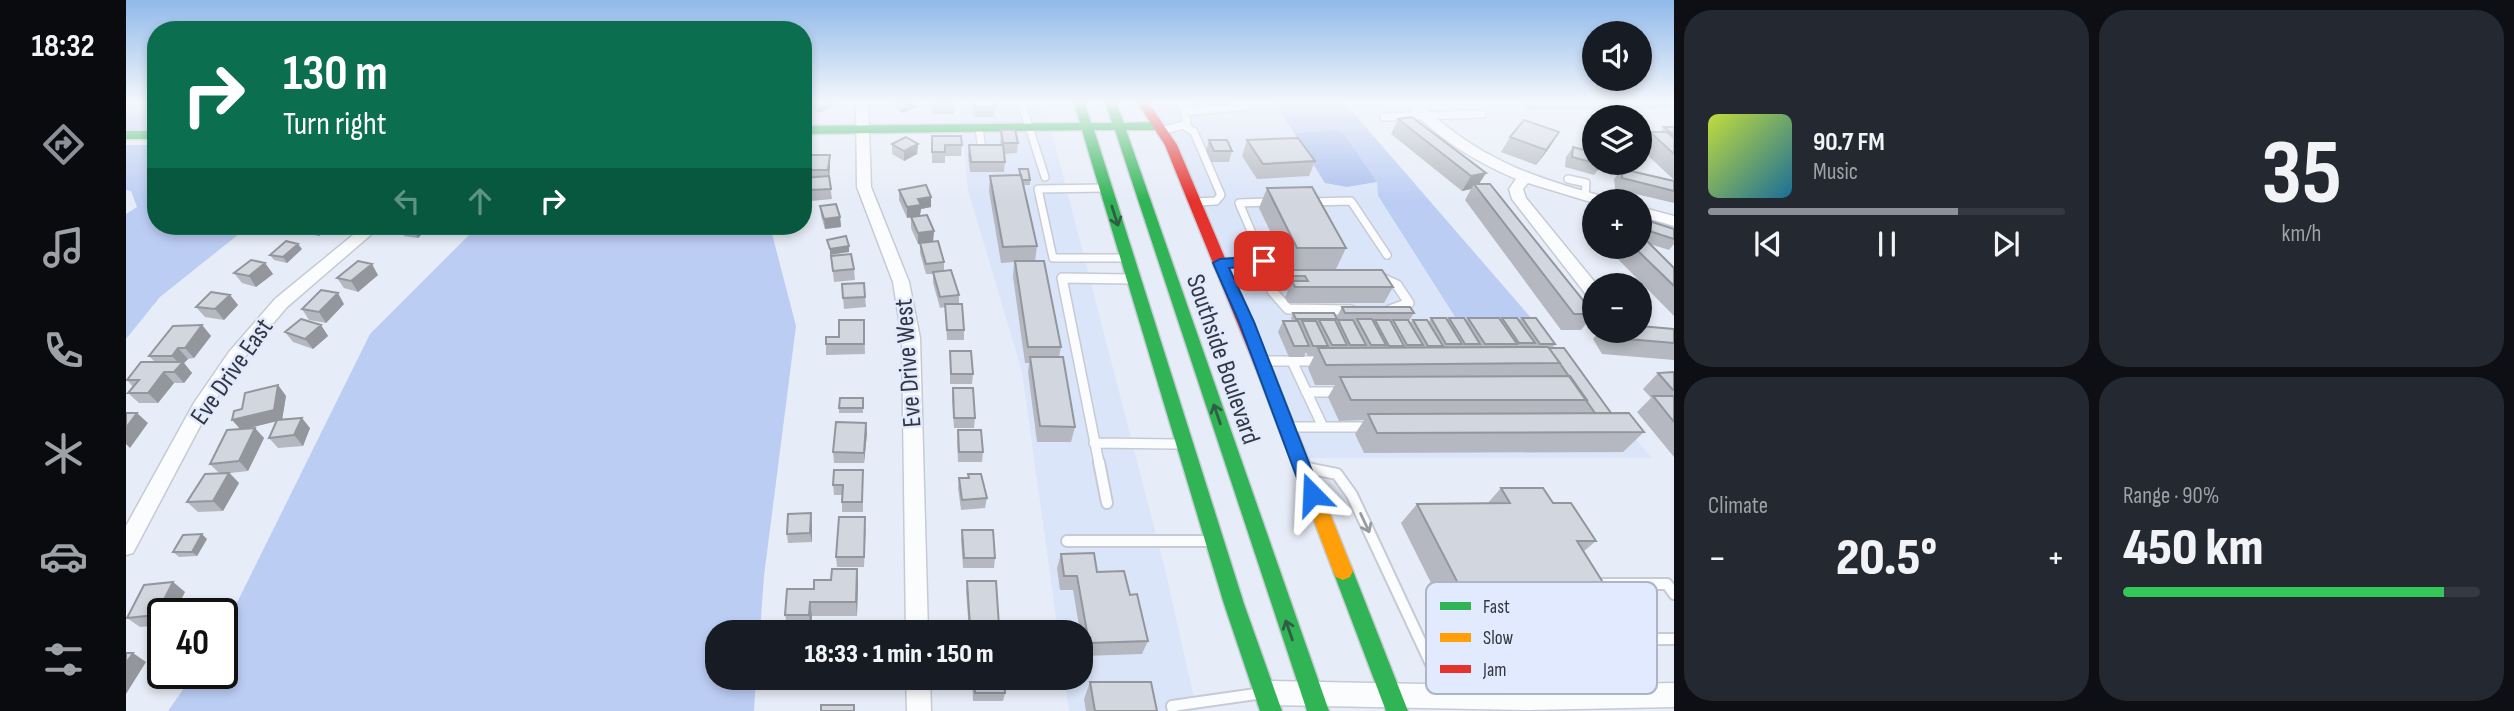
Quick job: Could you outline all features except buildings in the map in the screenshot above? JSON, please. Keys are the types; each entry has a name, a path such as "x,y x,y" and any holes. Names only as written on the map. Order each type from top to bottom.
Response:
{"main road":[{"path":"1090,135 1215,541 1268,702"},
{"name":"Southside Boulevard","path":"1123,135 1314,703"},
{"path":"1164,135 1171,145 1261,361 1394,704"}],"street":[{"name":"Eve Drive West","path":"862,135 864,187 901,282 911,338 917,620"},
{"path":"1448,135 1463,148 1524,178 1582,195"},
{"path":"1524,178 1516,189 1519,199 1582,278"},
{"path":"1652,215 1674,221"},
{"name":"Eve Drive East","path":"126,546 193,422 251,335 286,299 362,235"},
{"path":"918,690 919,711"},
{"path":"1268,702 1394,704 1446,698 1542,704 1674,695"}],"lane":[{"path":"980,135 982,150"},
{"path":"1033,135 1045,177"},
{"path":"1195,135 1221,195 1216,201 1195,202"},
{"path":"1569,180 1586,183 1586,189"},
{"path":"1106,188 1038,189 1053,258 1129,258"},
{"path":"1295,202 1351,201 1388,256"},
{"path":"1220,263 1264,261 1239,202 1281,202"},
{"path":"1259,261 1273,275 1312,275"},
{"path":"1273,275 1272,291 1288,309 1357,310"},
{"path":"1362,275 1391,279 1404,290 1409,303 1395,310 1382,310"},
{"path":"1107,503 1062,278 1135,279"},
{"path":"1261,361 1332,362"},
{"path":"1292,361 1323,427"},
{"path":"1306,392 1360,392"},
{"path":"1285,427 1378,427"},
{"path":"1094,443 1186,444"},
{"path":"1302,468 1319,468 1337,474 1352,495 1426,655"},
{"path":"1067,541 1215,541"},
{"path":"1657,583 1667,583 1674,594"},
{"path":"1444,694 1446,698"},
{"path":"1173,711 1172,706 1268,702"}],"shaded area":[{"path":"962,135 1053,135 1165,569 1197,711 1069,711 1066,690 1093,690 1093,620 1056,620 1022,372 968,190"},
{"path":"1163,135 1296,135 1347,187 1377,182 1378,197 1461,327 1539,327 1652,458 1303,458"},
{"path":"1295,135 1344,135 1377,182 1347,187 1325,183"},
{"path":"1339,135 1373,135 1539,327 1462,328 1378,196 1377,182"},
{"path":"126,145 147,145 147,235 238,235 160,297 126,339 126,214 137,207 131,191 126,190"},
{"path":"469,235 772,235 796,326 764,576 761,620 705,620 705,690 755,690 754,711 168,711 183,689 238,689 238,601 370,334"}],"traffic: fast":[{"path":"1089,135 1234,604 1271,711"},
{"path":"1122,135 1318,711"},
{"path":"1343,571 1397,711"}],"traffic: slow":[{"path":"1266,374 1343,571"}],"traffic: jam":[{"path":"1165,135 1266,374"}],"route":[{"path":"1264,261 1220,263 1246,322 1312,494"}]}
